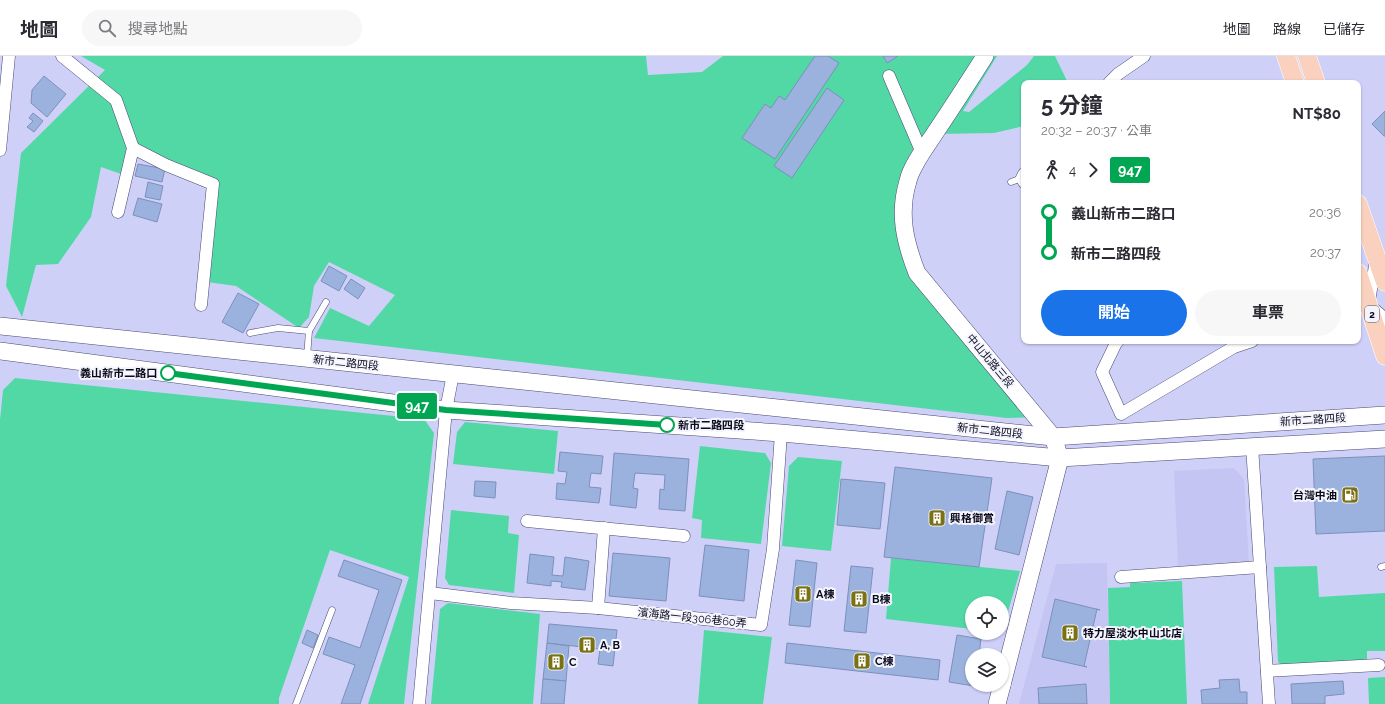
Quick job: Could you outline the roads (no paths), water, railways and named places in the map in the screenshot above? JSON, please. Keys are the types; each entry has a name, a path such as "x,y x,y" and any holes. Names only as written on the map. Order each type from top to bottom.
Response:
{"main road":[{"path":"1286,56 1294,80"},
{"path":"1307,56 1315,80"},
{"path":"1361,211 1381,256 1385,282"},
{"name":"2","path":"1361,292 1363,305 1385,356"}],"street":[{"path":"0,150 9,56"},
{"path":"62,56 116,100 133,148 118,212"},
{"name":"中山北路三段","path":"985,56 922,153 908,180 904,206 904,230 908,248 917,273 1053,437 1060,458"},
{"path":"1112,80 1144,56"},
{"path":"889,76 922,153"},
{"path":"133,148 166,165 213,184 201,305"},
{"path":"1381,256 1363,305 1385,319"},
{"name":"新市二路四段","path":"0,326 1053,437 1385,415"},
{"path":"1116,344 1102,372 1121,414 1124,433"},
{"path":"1121,414 1234,347 1243,344"},
{"name":"新市二路四段","path":"0,351 446,410 781,433 1060,458 1385,439"},
{"path":"419,704 446,410 452,374"},
{"name":"濱海路一段306巷60弄","path":"430,593 511,603 598,608 761,625 772,549 781,433"},
{"path":"1252,446 1269,704"},
{"path":"1009,658 1060,458"},
{"path":"527,521 684,536"},
{"path":"598,608 604,528"},
{"path":"1121,577 1260,567"},
{"path":"1267,671 1379,666"},
{"path":"997,704 1000,692"}],"lane":[{"path":"306,358 309,332 326,302"},
{"path":"250,333 278,328 309,332"},
{"path":"296,704 332,610"}],"place":[{"name":"義山新市二路口","path":"168,373"},
{"name":"新市二路四段","path":"667,425"},
{"name":"台灣中油","path":"1350,495"},
{"name":"興格御賞","path":"937,518"},
{"name":"A棟","path":"803,594"},
{"name":"B棟","path":"859,599"},
{"name":"特力屋淡水中山北店","path":"1070,633"},
{"name":"A, B","path":"587,645"},
{"name":"C棟","path":"862,661"},
{"name":"C","path":"556,662"}]}
